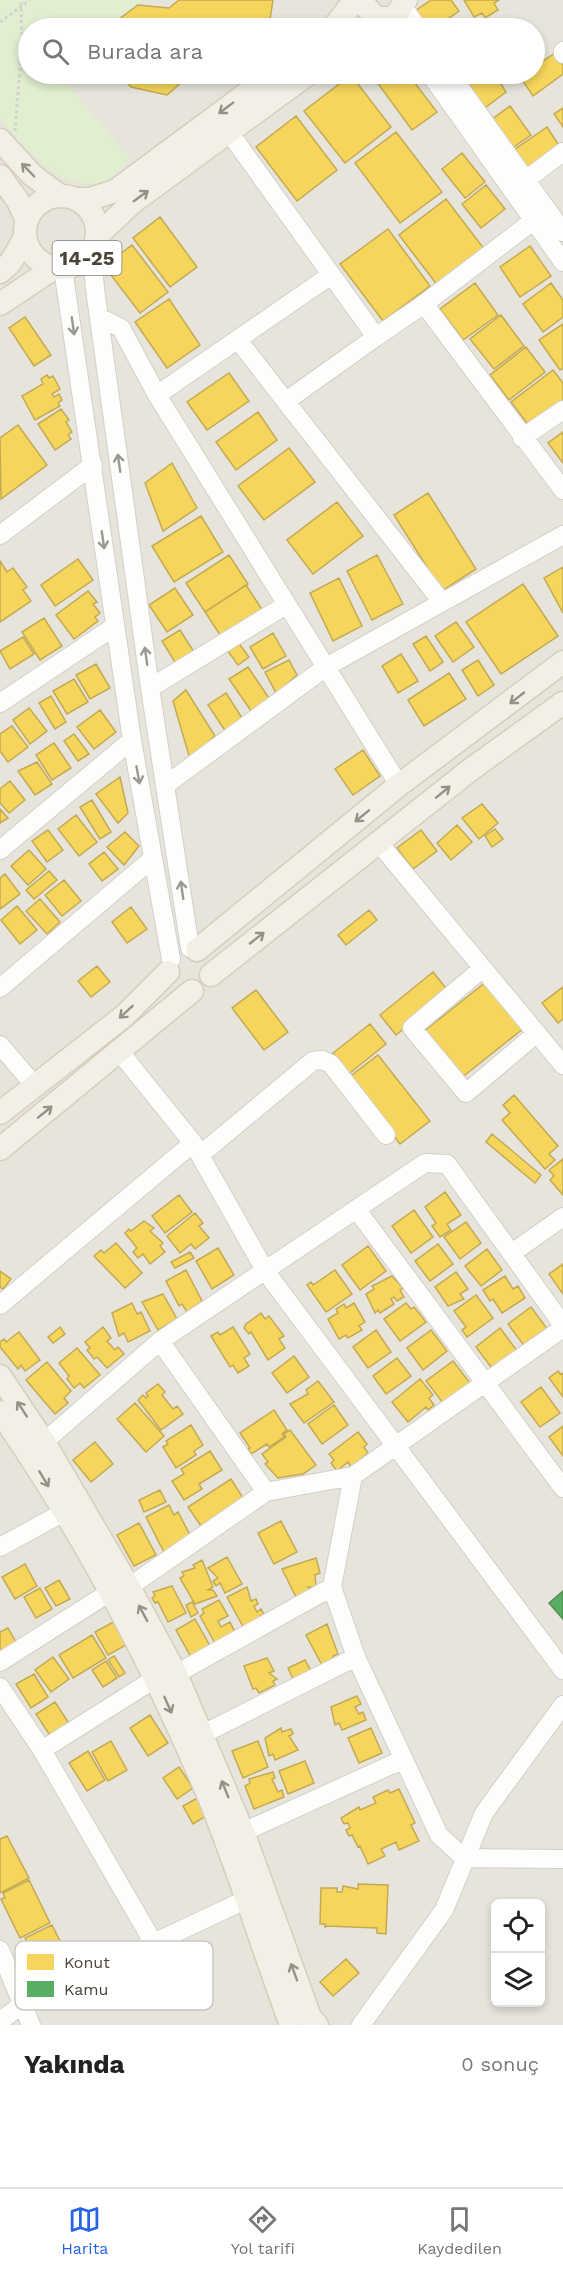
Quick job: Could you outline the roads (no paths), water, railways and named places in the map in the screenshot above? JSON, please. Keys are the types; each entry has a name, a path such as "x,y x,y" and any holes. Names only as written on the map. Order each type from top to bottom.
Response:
{"main road":[{"path":"342,18 358,0 390,17"},
{"path":"68,197 90,199 115,191 259,84"},
{"path":"95,243 134,202 294,84"},
{"name":"14-25","path":"0,304 59,268 80,264 95,243 94,218 68,197 32,175 4,145"},
{"name":"14-25","path":"0,176 18,201 28,247 38,261 59,268"},
{"name":"14-25","path":"0,272 10,263 36,206 43,201 68,197"},
{"path":"0,1113 124,1016 182,957 399,785 563,662"},
{"path":"0,1149 192,991 204,986 211,975 470,770 563,703"},
{"path":"182,957 210,961 211,975"},
{"path":"182,957 179,988 192,991"},
{"path":"0,1376 44,1442 166,1676 203,1734 243,1832 310,2017 317,2025"},
{"path":"0,1412 64,1512 120,1590"},
{"path":"166,1676 291,2025"}],"street":[{"path":"437,84 563,262"},
{"path":"457,84 563,232"},
{"path":"229,132 376,337"},
{"path":"526,180 563,152"},
{"path":"286,401 424,304 533,221"},
{"path":"95,243 99,317 150,688 167,784 182,957"},
{"path":"59,268 93,465 132,741 152,859 182,957"},
{"path":"157,395 331,275"},
{"path":"424,304 563,490"},
{"path":"99,317 121,328 157,395 399,785"},
{"path":"238,340 442,602"},
{"path":"522,438 563,410"},
{"path":"0,535 93,465"},
{"path":"167,784 326,667 563,535"},
{"path":"150,688 286,605"},
{"path":"0,703 115,626"},
{"path":"0,850 132,741"},
{"path":"379,843 563,1065"},
{"path":"0,988 152,859"},
{"path":"483,969 412,1028 466,1093 537,1034"},
{"path":"0,1045 34,1086"},
{"path":"119,1051 196,1149 266,1272 563,1670"},
{"path":"0,1305 196,1149 313,1060 331,1064 386,1135"},
{"path":"0,1662 120,1590 266,1492 353,1476 563,1327 447,1164 425,1163 266,1272 160,1341 44,1442"},
{"path":"357,1210 563,1488"},
{"path":"512,1253 563,1217"},
{"path":"160,1341 266,1492"},
{"path":"353,1476 332,1587 356,1657 402,1760 439,1835 464,1858 563,1859"},
{"path":"0,1547 64,1512"},
{"path":"42,1750 166,1676 332,1587"},
{"path":"203,1734 356,1657"},
{"path":"0,1687 42,1750 152,1941"},
{"path":"361,2025 444,1910 484,1813 563,1705"},
{"path":"243,1832 402,1760"},
{"path":"155,1941 246,1900"},
{"path":"0,1950 15,1988"},
{"path":"0,2021 16,2010"},
{"path":"24,2010 31,2025"}]}
